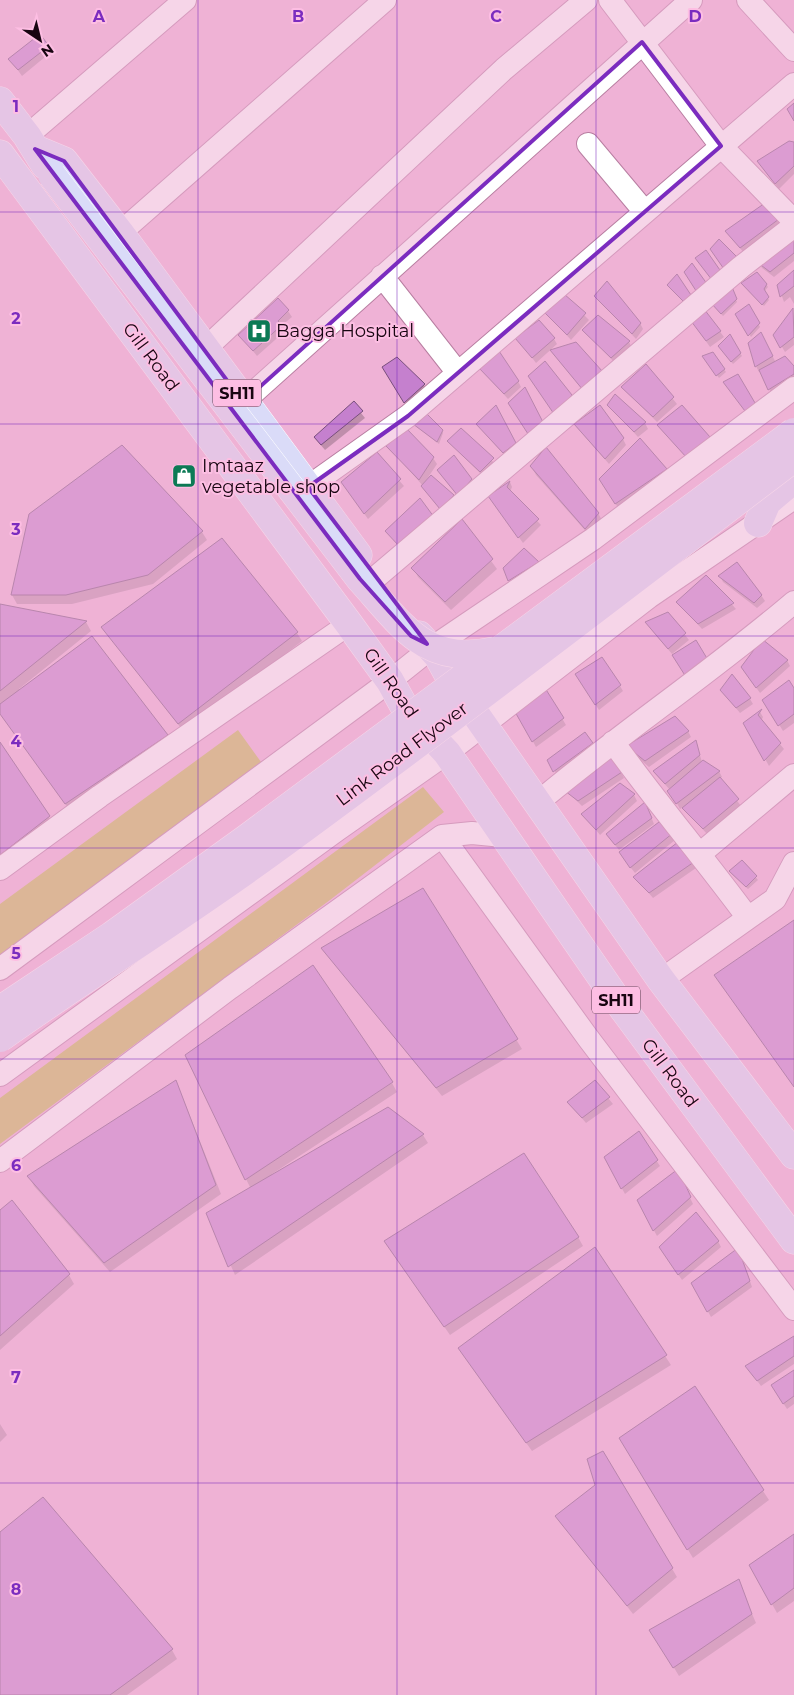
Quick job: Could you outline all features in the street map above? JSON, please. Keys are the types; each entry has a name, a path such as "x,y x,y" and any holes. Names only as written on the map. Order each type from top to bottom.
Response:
{"main road":[{"name":"SH11","path":"0,101 31,143 64,161 120,233 243,402 375,578 430,649 438,656 536,804 661,980 794,1155"},
{"path":"31,143 52,175 360,579 411,636 440,652 455,656 474,656 496,651"},
{"name":"Gill Road","path":"4,168 349,624 390,681 405,708 447,754 624,1010 794,1240"},
{"name":"Link Road Flyover","path":"0,1010 63,966 111,936 794,432"},
{"name":"Link Road Flyover","path":"0,1038 64,993 172,923 275,850 794,458"},
{"path":"758,524 767,502 791,488"}],"street":[{"path":"31,143 185,0"},
{"path":"120,233 385,0"},
{"path":"205,349 504,69 586,0"},
{"path":"610,0 721,146 794,221"},
{"path":"243,402 691,0"},
{"path":"748,0 794,50"},
{"path":"308,487 408,416 794,84"},
{"path":"588,144 645,212"},
{"path":"375,578 741,268 794,226"},
{"path":"382,276 458,373"},
{"path":"0,969 390,681 430,649 593,539 794,388"},
{"path":"0,1075 313,847 447,754 649,596 758,524"},
{"path":"536,804 613,742 745,644 794,602"},
{"path":"0,869 108,790 349,624"},
{"path":"613,742 646,787 701,853 748,918"},
{"path":"701,853 794,774"},
{"path":"0,1161 230,988 442,836 472,833 503,836"},
{"path":"442,836 588,1038 794,1309"},
{"path":"661,980 775,899 793,867"}],"highlighted area":[{"path":"642,42 721,146 408,416 308,487 427,644 411,636 360,579 35,149 64,161 243,402"}],"shaded area":[{"path":"238,730 269,773 0,970 0,904"},
{"path":"423,787 444,812 330,900 0,1144 0,1098"}],"building":[{"path":"40,34 49,46 18,70 8,59"},
{"path":"794,103 794,121 787,109"},
{"path":"789,141 794,142 794,166 775,184 757,161"},
{"path":"765,203 779,219 740,248 725,231"},
{"path":"790,235 794,241 794,253 770,272 757,262"},
{"path":"719,239 741,261 726,272 710,249"},
{"path":"706,250 722,273 712,280 695,258"},
{"path":"692,263 710,288 700,297 684,272"},
{"path":"794,270 794,286 780,297 777,285"},
{"path":"757,272 767,284 764,289 769,297 762,305 741,283"},
{"path":"677,274 691,295 684,302 667,285"},
{"path":"607,281 641,323 632,334 594,296"},
{"path":"732,287 737,299 721,314 711,303"},
{"path":"564,294 586,313 567,335 542,310"},
{"path":"278,298 289,310 278,321 282,325 253,351 238,335"},
{"path":"749,304 760,323 748,336 735,314"},
{"path":"793,308 794,337 780,348 773,335"},
{"path":"704,309 721,331 706,341 691,321"},
{"path":"598,315 630,341 611,358 582,330"},
{"path":"539,320 555,338 532,358 515,338"},
{"path":"761,332 773,356 755,367 748,343"},
{"path":"730,334 741,353 731,362 718,346"},
{"path":"576,342 603,372 583,390 550,350"},
{"path":"499,351 519,381 504,394 478,367"},
{"path":"713,352 725,369 716,376 702,356"},
{"path":"785,356 794,366 794,374 768,390 759,370"},
{"path":"397,357 425,384 404,403 382,367"},
{"path":"545,361 572,395 554,414 528,376"},
{"path":"646,364 674,397 653,417 621,387"},
{"path":"738,374 758,408 748,415 723,382"},
{"path":"525,387 545,426 530,437 508,403"},
{"path":"615,394 646,422 634,432 607,405"},
{"path":"354,401 363,411 321,445 314,437"},
{"path":"496,405 516,443 503,453 476,424"},
{"path":"600,405 624,438 605,459 574,424"},
{"path":"682,405 710,437 687,458 657,425"},
{"path":"426,413 443,430 437,442 413,424"},
{"path":"406,428 434,457 419,480 386,446"},
{"path":"461,428 494,458 480,472 447,441"},
{"path":"640,438 667,469 615,504 599,479"},
{"path":"122,445 203,531 148,575 66,595 11,595 29,514"},
{"path":"546,447 599,513 585,529 530,466"},
{"path":"377,452 401,479 364,514 341,482"},
{"path":"454,455 472,479 458,496 437,470"},
{"path":"431,475 454,495 440,509 421,486"},
{"path":"510,481 507,487 539,519 518,538 488,496"},
{"path":"420,498 434,517 399,546 385,531"},
{"path":"462,519 493,559 445,602 411,568"},
{"path":"222,538 298,632 178,724 101,627"},
{"path":"524,548 539,562 508,581 503,568"},
{"path":"737,562 762,595 754,603 718,576"},
{"path":"706,575 734,603 698,624 676,602"},
{"path":"0,604 87,621 0,691"},
{"path":"668,612 686,633 668,649 645,622"},
{"path":"92,636 168,735 65,804 0,714 0,704"},
{"path":"762,639 788,660 756,688 741,667"},
{"path":"696,640 708,660 686,677 672,655"},
{"path":"602,657 621,685 595,705 575,674"},
{"path":"732,674 751,698 736,708 720,690"},
{"path":"789,680 794,688 794,714 778,726 762,700"},
{"path":"545,688 564,718 532,742 514,710"},
{"path":"762,709 758,715 781,743 764,761 743,723"},
{"path":"675,716 689,731 645,761 626,746"},
{"path":"585,732 593,743 553,772 547,760"},
{"path":"696,740 700,755 665,784 653,771"},
{"path":"0,742 50,816 0,855"},
{"path":"611,756 622,772 578,801 565,791"},
{"path":"703,760 720,771 676,804 667,791"},
{"path":"720,777 739,799 703,829 682,808"},
{"path":"620,783 635,794 596,830 581,814"},
{"path":"645,802 652,818 615,845 606,834"},
{"path":"659,822 673,833 630,868 619,852"},
{"path":"678,842 694,862 649,893 633,877"},
{"path":"742,860 757,876 746,887 729,871"},
{"path":"423,888 518,1039 436,1088 321,948"},
{"path":"794,920 794,1087 714,975"},
{"path":"313,965 393,1082 245,1180 185,1055"},
{"path":"176,1080 216,1185 104,1263 27,1176"},
{"path":"595,1080 610,1097 582,1118 567,1102"},
{"path":"388,1107 424,1134 228,1267 206,1213"},
{"path":"639,1131 658,1160 621,1189 604,1157"},
{"path":"524,1153 579,1237 444,1327 384,1241"},
{"path":"678,1169 691,1197 653,1231 637,1200"},
{"path":"12,1200 70,1274 0,1336 0,1210"},
{"path":"696,1212 719,1241 678,1275 659,1247"},
{"path":"595,1247 667,1355 526,1443 458,1348"},
{"path":"738,1248 750,1281 707,1312 691,1283"},
{"path":"794,1336 794,1356 757,1381 745,1366"},
{"path":"794,1370 794,1396 783,1404 771,1385"},
{"path":"695,1386 764,1490 687,1550 619,1438"},
{"path":"603,1451 673,1568 627,1606 555,1516 595,1485 587,1459"},
{"path":"43,1497 173,1649 110,1695 0,1695 0,1532"},
{"path":"794,1534 794,1588 771,1605 749,1565"},
{"path":"739,1579 752,1614 673,1668 649,1630"}],"place":[{"name":"Bagga Hospital","path":"259,331"},
{"name":"Imtaaz vegetable shop","path":"184,476"}]}
